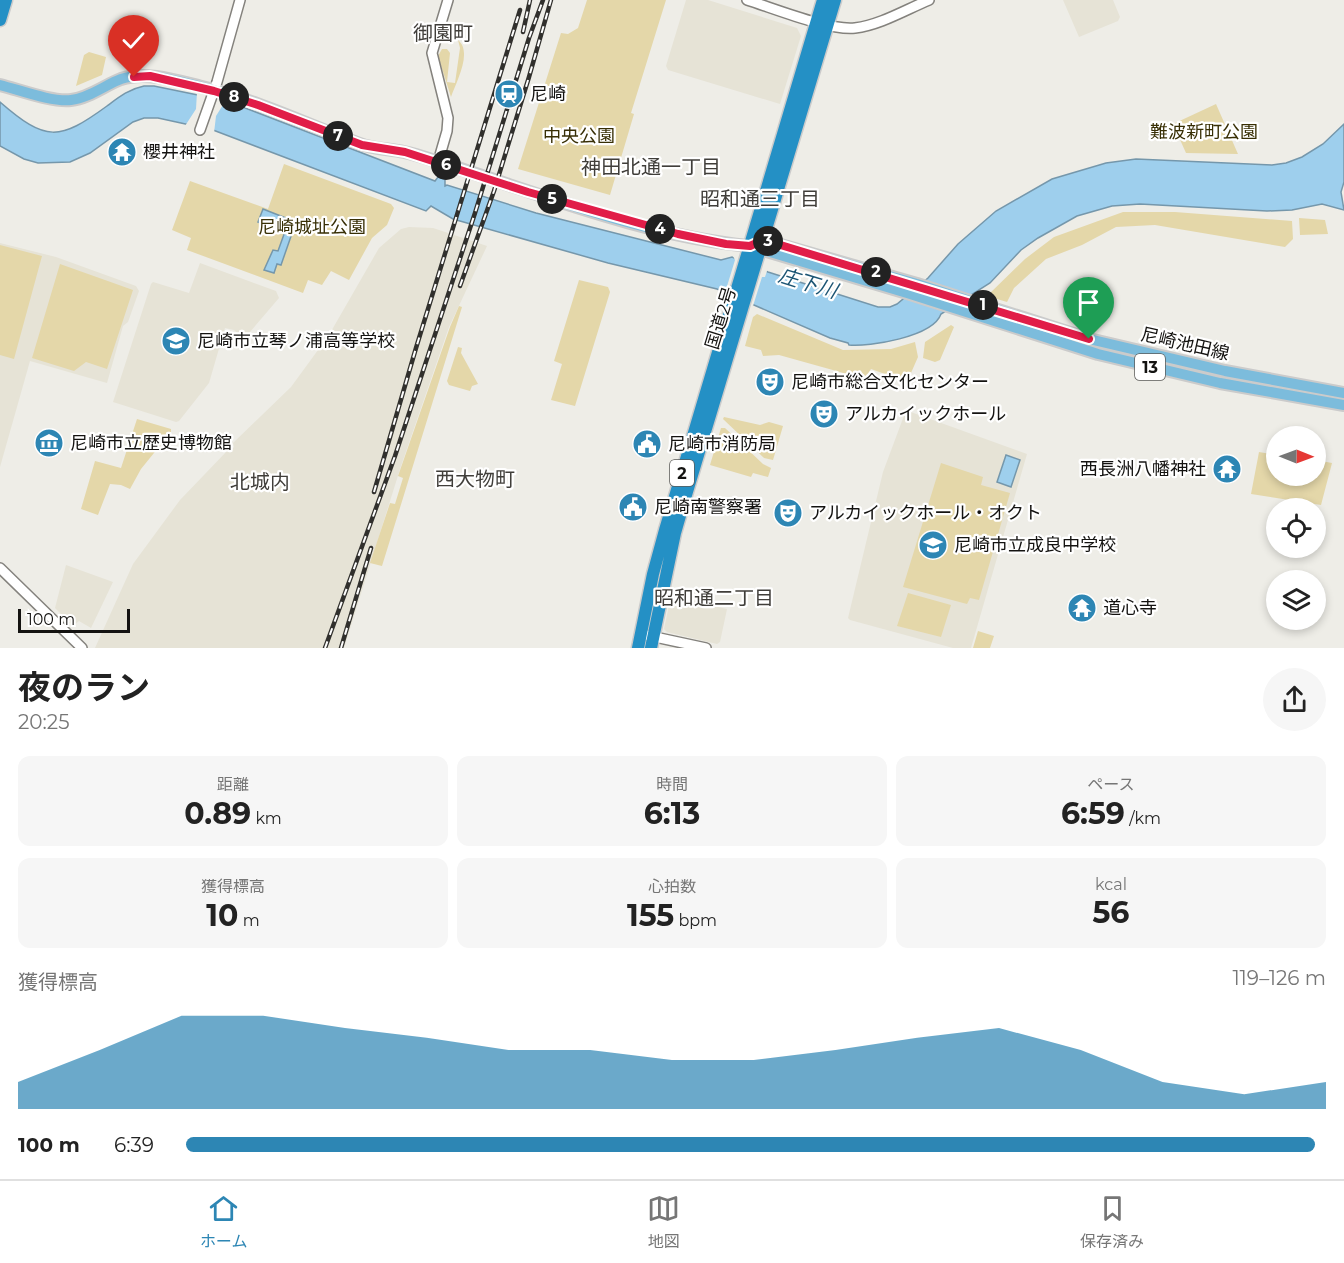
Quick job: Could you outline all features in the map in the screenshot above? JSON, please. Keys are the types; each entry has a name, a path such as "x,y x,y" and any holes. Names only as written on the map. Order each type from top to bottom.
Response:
{"highway":[{"path":"0,20 6,0"},
{"name":"国道2号","path":"638,648 648,639 739,301 822,23 823,0"},
{"name":"国道2号","path":"822,23 836,0"}],"main road":[{"path":"0,85 70,100 121,79 150,76 258,105 362,145 405,152 627,221 755,251"},
{"name":"尼崎池田線","path":"755,251 917,285 1100,341 1225,371 1344,393"},
{"name":"尼崎池田線","path":"755,251 907,293 1128,363 1220,383 1344,405"}],"street":[{"path":"200,130 240,0"},
{"path":"438,162 447,131 448,118 432,53 448,0"},
{"path":"747,0 841,28 857,28 876,23 929,0"},
{"path":"0,568 82,648"},
{"path":"648,639 706,648"}],"shaded area":[{"path":"686,0 708,0 797,28 801,36 780,104 668,70 666,66"},
{"path":"1063,0 1113,0 1120,17 1118,21 1079,37"},
{"path":"433,228 487,246 449,327 401,466 344,648 95,648 133,564 180,500 227,451 234,447 233,443 291,387 329,335 379,248 401,229"},
{"path":"0,243 56,257 136,286 139,291 128,322 123,326 107,383 30,361 0,467"},
{"name":"尼崎市立琴ノ浦高等学校","path":"200,263 276,291 279,298 244,339 234,330 225,328 209,383 179,421 113,402 151,284 153,282 189,293"},
{"name":"尼崎市立成良中学校","path":"908,411 1027,454 971,648 953,648 848,618 883,472 905,413"},
{"path":"66,565 113,582 91,628 79,621 73,626 55,608"},
{"path":"671,596 727,609 720,642 717,644 667,632 664,629"}],"green space":[{"name":"中央公園","path":"587,0 666,0 631,113 634,114 610,195 518,169 561,33 568,34 578,28"},
{"path":"458,40 462,45 464,59 451,97 438,56 442,49 447,49 450,53 447,82 455,83 460,48"},
{"path":"89,52 106,57 102,75 76,86 84,55"},
{"name":"難波新町公園","path":"1216,104 1238,154 1186,153 1173,124"},
{"name":"尼崎城址公園","path":"284,164 391,204 394,208 387,225 372,238 349,280 331,271 322,285 308,280 303,293 187,250 191,238 172,230 190,181 268,209"},
{"path":"1123,212 1175,212 1292,221 1293,239 1285,247 1155,225 1116,227 1082,245 1046,259 1014,288 1007,302 987,296 1025,259 1054,237"},
{"path":"1299,218 1325,220 1328,234 1300,235"},
{"path":"0,245 42,256 14,359 0,355"},
{"path":"60,264 133,290 107,369 86,362 74,371 32,358"},
{"path":"579,280 608,287 610,292 575,406 551,400 562,364 554,361"},
{"path":"459,306 462,307 382,566 370,563 390,503 395,504 403,478 398,476"},
{"path":"757,314 843,350 891,349 915,342 918,357 907,382 871,369 865,379 779,355 763,356 761,350 745,346 753,317"},
{"path":"951,325 954,327 940,360 935,362 923,358 925,342"},
{"path":"458,347 462,348 461,353 478,384 472,386 470,391 449,385 447,381"},
{"path":"724,417 760,425 769,422 783,426 773,460 764,458 723,419"},
{"path":"137,419 171,429 171,432 141,469 130,489 110,484 98,515 81,509 95,461 121,468"},
{"path":"721,428 725,428 763,464 771,468 768,477 753,473 751,477 710,465"},
{"path":"1259,452 1266,453 1266,486 1326,486 1323,498 1276,498 1251,494"},
{"path":"1326,462 1332,463 1326,486"},
{"path":"941,463 983,477 981,485 1010,493 979,600 970,598 967,604 903,587"},
{"path":"908,593 951,605 941,637 897,626"},
{"path":"978,631 994,636 990,648 973,648"}],"water":[{"path":"144,86 227,101 435,181 438,177 445,179 445,186 536,213 721,260 732,257 768,272 878,307 890,307 897,304 928,278 958,244 996,211 1052,179 1106,163 1136,159 1272,165 1286,163 1302,157 1323,144 1344,124 1344,182 1341,192 1344,210 1322,204 1292,210 1267,211 1140,204 1112,206 1077,216 1038,238 1021,250 990,283 941,314 936,322 926,329 900,339 849,345 717,289 608,263 453,219 431,206 426,211 213,130 158,118 144,118 133,122 90,153 70,162 38,163 24,159 0,146 0,102 29,124 41,130 64,131 91,118 124,94"},
{"path":"263,209 296,222 281,265 277,264 274,273 264,270 273,250 278,251 287,226 266,218 263,224 258,222"},
{"path":"1006,455 1020,460 1011,487 997,482"}],"pier":[{"path":"197,92 226,100 216,116 214,133 185,126 196,109"},
{"path":"732,254 768,268 765,277 762,277 753,306 724,296 735,260"}],"railway":[{"path":"523,32 530,0"},
{"path":"325,648 395,456 543,0"},
{"path":"460,286 494,191 551,0"},
{"path":"374,492 520,10"},
{"path":"341,648 371,548"}],"place":[{"name":"尼崎","path":"509,94"},
{"name":"櫻井神社","path":"122,152"},
{"name":"尼崎市立琴ノ浦高等学校","path":"176,341"},
{"name":"尼崎市総合文化センター","path":"770,382"},
{"name":"アルカイックホール","path":"824,414"},
{"name":"尼崎市立歴史博物館","path":"49,443"},
{"name":"尼崎市消防局","path":"647,444"},
{"name":"西長洲八幡神社","path":"1227,469"},
{"name":"尼崎南警察署","path":"633,507"},
{"name":"アルカイックホール・オクト","path":"788,513"},
{"name":"尼崎市立成良中学校","path":"933,545"},
{"name":"道心寺","path":"1082,608"}],"district":[{"name":"御園町","path":"443,33"},
{"name":"神田北通一丁目","path":"651,167"},
{"name":"昭和通三丁目","path":"760,199"},
{"name":"西大物町","path":"475,479"},
{"name":"北城内","path":"260,482"},
{"name":"昭和通二丁目","path":"714,598"}],"route":[{"path":"134,77 150,76 202,87 258,105 362,145 405,152 627,221 726,244 750,246 763,240 830,258 1089,339"}],"water label":[{"name":"庄下川","path":"808,283"}]}
